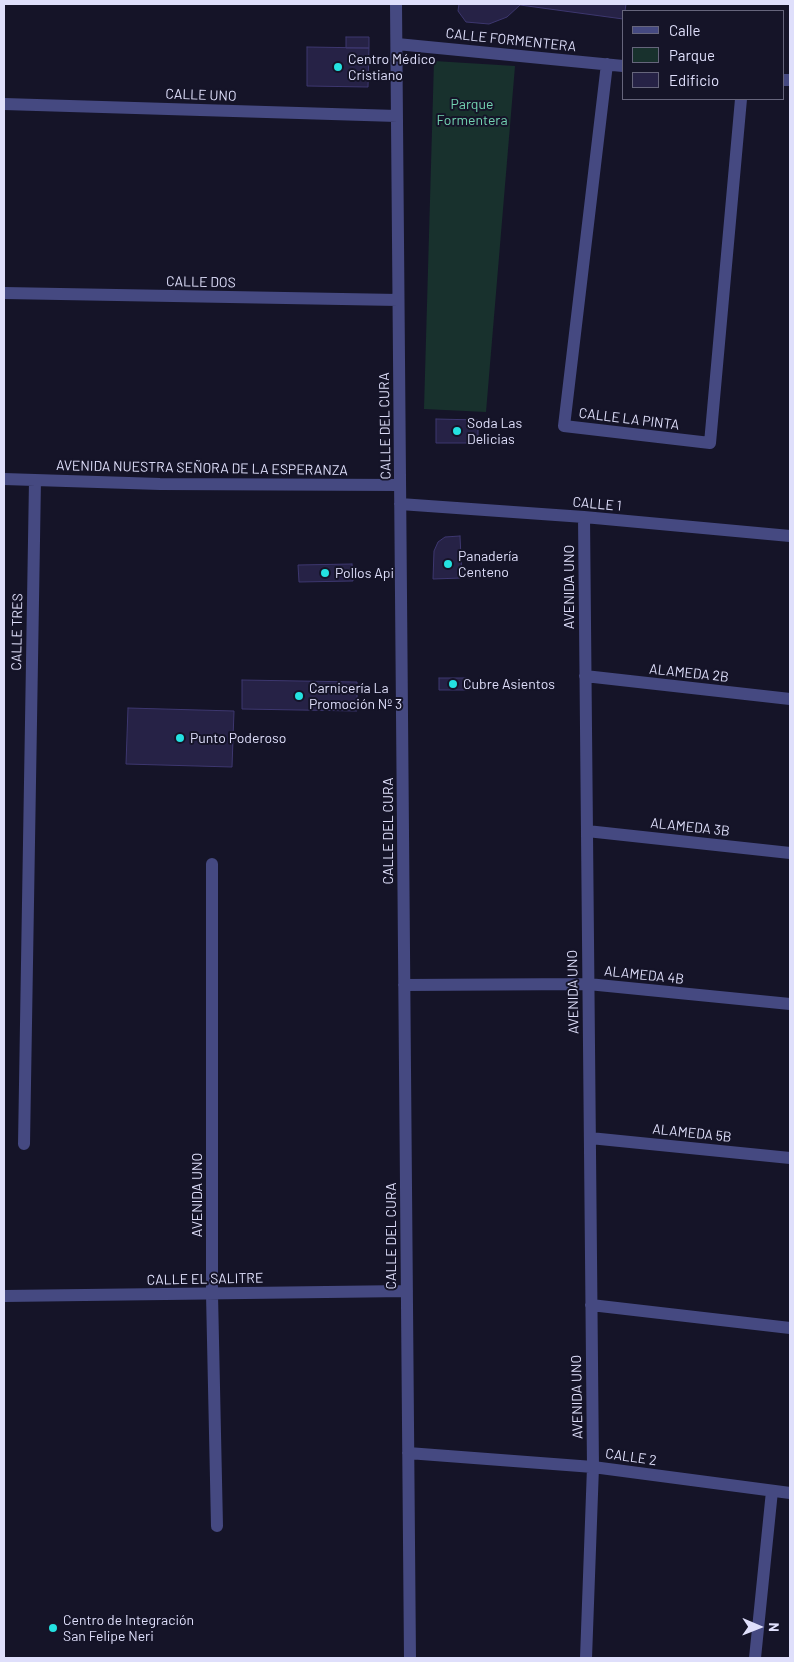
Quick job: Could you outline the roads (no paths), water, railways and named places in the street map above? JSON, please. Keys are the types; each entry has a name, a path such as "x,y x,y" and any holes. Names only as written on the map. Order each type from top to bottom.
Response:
{"street":[{"name":"CALLE DEL CURA","path":"396,4 410,1658"},
{"name":"CALLE FORMENTERA","path":"396,44 622,66"},
{"name":"CALLE LA PINTA","path":"607,64 564,426 710,443 741,100"},
{"name":"CALLE UNO","path":"4,104 397,116"},
{"name":"CALLE DOS","path":"4,293 398,300"},
{"name":"AVENIDA NUESTRA SEÑORA DE LA ESPERANZA","path":"4,479 160,484 400,485"},
{"name":"CALLE TRES","path":"24,1144 34,480"},
{"name":"CALLE 1","path":"400,504 584,517 790,536"},
{"name":"AVENIDA UNO","path":"584,517 593,1467 586,1658"},
{"name":"ALAMEDA 2B","path":"585,676 790,699"},
{"name":"ALAMEDA 3B","path":"587,831 790,853"},
{"name":"AVENIDA UNO","path":"212,864 212,1294 217,1526"},
{"name":"ALAMEDA 4B","path":"404,985 588,984 790,1004"},
{"name":"ALAMEDA 5B","path":"590,1138 790,1158"},
{"name":"CALLE EL SALITRE","path":"4,1296 407,1291"},
{"path":"591,1305 790,1328"},
{"name":"CALLE 2","path":"408,1453 593,1467 790,1493"},
{"path":"755,1658 772,1491"}],"place":[{"name":"Centro Médico Cristiano","path":"338,67"},
{"name":"Soda Las Delicias","path":"457,431"},
{"name":"Panadería Centeno","path":"448,564"},
{"name":"Pollos Api","path":"325,573"},
{"name":"Cubre Asientos","path":"453,684"},
{"name":"Carnicería La Promoción Nº 3","path":"299,696"},
{"name":"Punto Poderoso","path":"180,738"},
{"name":"Centro de Integración San Felipe Neri","path":"53,1628"}],"park label":[{"name":"Parque Formentera","path":"472,112"}]}
